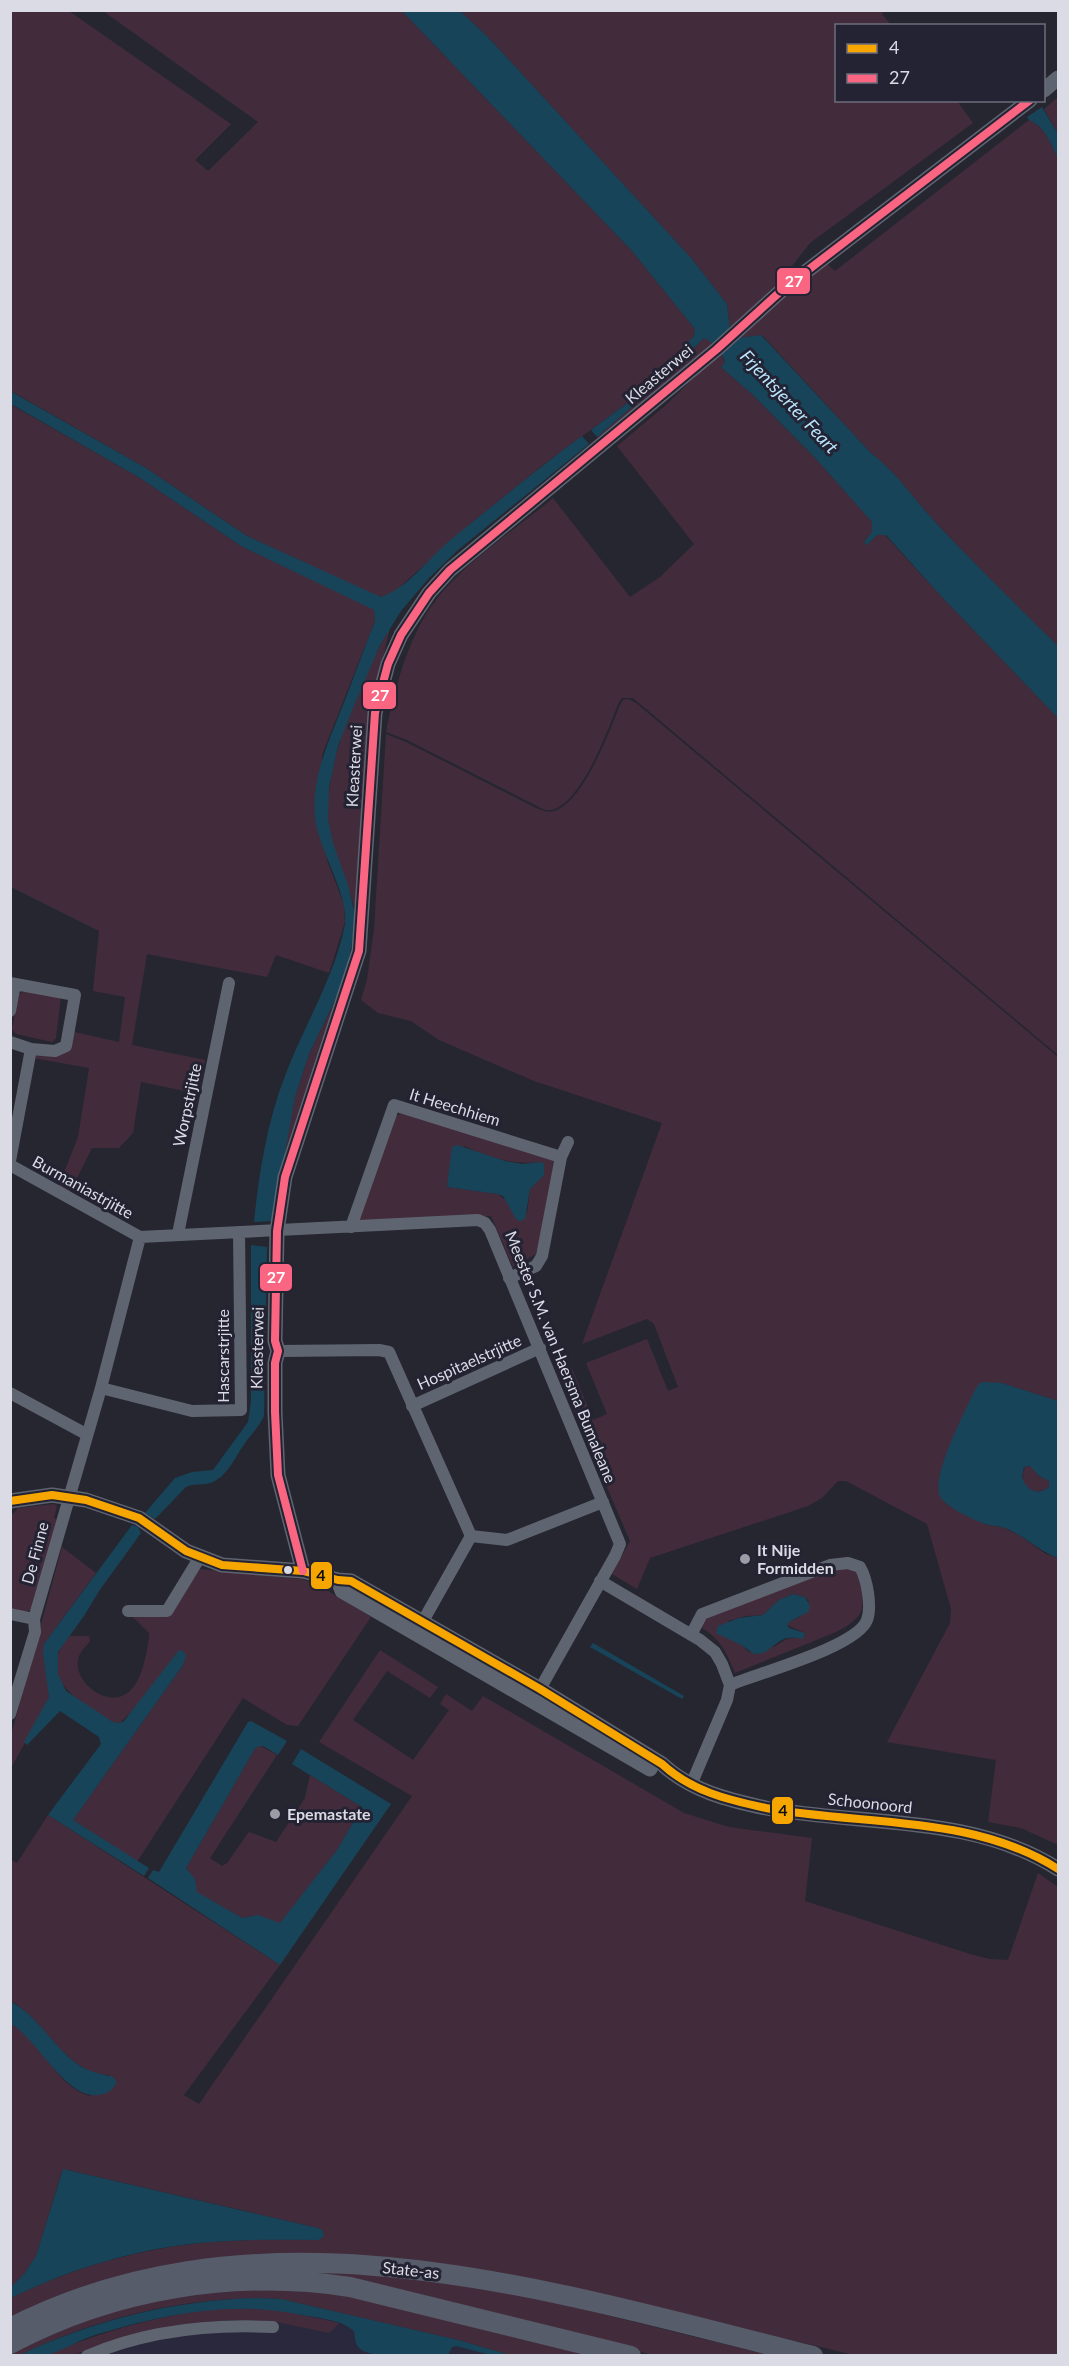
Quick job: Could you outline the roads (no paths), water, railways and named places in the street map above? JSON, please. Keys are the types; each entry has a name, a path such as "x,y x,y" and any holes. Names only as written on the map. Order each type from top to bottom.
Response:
{"main road":[{"name":"State-as","path":"10,2328 74,2300 150,2278 246,2266 330,2264 448,2273 517,2284 813,2355"},
{"name":"State-as","path":"10,2344 71,2316 153,2292 220,2282 273,2281 350,2288 631,2355"}],"street":[{"path":"1045,89 1059,78"},
{"name":"Kleasterwei","path":"303,1571 278,1475 274,1412 275,1363 278,1351 275,1341 277,1231 285,1177 359,951 375,713 388,664 400,635 429,593 450,570 717,349 806,271 1027,102"},
{"path":"10,1011 13,983 75,995 66,1046 55,1051 31,1049 10,1042"},
{"name":"Worpstrjitte","path":"177,1234 229,983"},
{"name":"Burmaniastrjitte","path":"31,1049 10,1163 140,1237"},
{"name":"It Heechhiem","path":"351,1227 394,1105 561,1157"},
{"path":"509,1278 536,1266 542,1256 561,1157 568,1142"},
{"name":"Meester S.M. van Haersma Bumaleane","path":"277,1231 478,1220 485,1223 490,1230 620,1544 537,1696"},
{"path":"68,1496 100,1388 140,1237 277,1231"},
{"name":"Hascarstrjitte","path":"100,1388 192,1411 241,1410 239,1232"},
{"name":"Hospitaelstrjitte","path":"412,1406 540,1348"},
{"path":"278,1351 379,1350 389,1352 471,1536"},
{"path":"10,1393 86,1434"},
{"path":"10,1501 39,1496 68,1496 111,1507 139,1518 173,1542 200,1557 222,1565 303,1571 351,1581 423,1621 537,1696"},
{"name":"De Finne","path":"10,1714 34,1632 34,1619 68,1496"},
{"path":"471,1536 507,1540 603,1503"},
{"path":"423,1621 471,1536"},
{"path":"128,1611 167,1611 200,1557"},
{"path":"692,1635 702,1614 830,1565 848,1563 860,1567 866,1576 868,1590 867,1620 860,1630 832,1648 730,1685"},
{"path":"338,1580 342,1591 537,1696"},
{"path":"600,1581 692,1635 715,1652 730,1685 728,1700 691,1785"},
{"path":"10,1614 34,1619"},
{"name":"Schoonoord","path":"537,1696 659,1774 676,1777 736,1802 785,1811 940,1828 974,1834 1020,1849 1059,1869"},
{"path":"87,2355 178,2331 234,2325 273,2327"}],"water":[{"name":"Frjentsjerter Feart","path":"402,11 460,11 488,37 692,259 727,304 730,330 738,338 761,335 897,478 936,523 1058,646 1058,718 886,535 877,535 867,545 864,542 872,532 872,522 817,460 754,396 721,367 725,363 718,348 704,338 647,394 597,437 591,430 637,396 694,336 695,329 632,251"},
{"path":"1042,107 1058,134 1058,158 1044,131 1027,117"},
{"path":"10,391 146,468 247,536 381,597 409,580 448,542 582,436 589,444 458,550 429,578 401,611 380,645 353,708 338,746 329,787 328,819 356,919 348,965 336,998 309,1054 295,1097 273,1221 254,1222 261,1166 269,1129 285,1076 327,982 345,924 343,901 316,824 315,793 326,748 375,621 374,610 241,546 140,478 11,404"},
{"path":"457,1145 505,1161 544,1164 544,1175 530,1189 525,1219 520,1221 516,1219 503,1196 447,1187 452,1147"},
{"path":"251,1245 267,1247 264,1416 219,1479 186,1487 155,1519 145,1513 175,1478 192,1472 213,1470 248,1422 251,1401"},
{"path":"981,1382 1002,1383 1058,1401 1058,1558 1010,1530 963,1514 941,1498 938,1489 944,1461 976,1388","holes":["1030,1466 1039,1476 1049,1481 1049,1487 1045,1490 1033,1491 1022,1477 1024,1467"]},
{"path":"132,1525 138,1527 141,1533 58,1652 58,1674 66,1691 113,1722 120,1723 124,1721 179,1650 186,1656 183,1665 73,1820 149,1868 144,1876 48,1815 101,1744 99,1737 60,1711 27,1745 24,1742 49,1697 43,1654 44,1644"},
{"path":"793,1594 805,1597 810,1606 808,1612 787,1625 789,1628 805,1633 803,1639 784,1639 766,1651 754,1654 716,1633 718,1626 739,1618 763,1615 779,1600"},
{"path":"593,1643 684,1696 682,1699 590,1647"},
{"path":"251,1721 287,1741 278,1755 263,1746 256,1747 186,1868 195,1879 197,1892 242,1918 258,1915 280,1923 337,1850 362,1807 292,1764 301,1749 391,1804 280,1965 148,1878 153,1870 159,1872 248,1722"},
{"path":"10,2001 30,2016 73,2061 90,2071 113,2077 117,2082 113,2088 103,2094 90,2095 66,2081 22,2032 11,2024"},
{"path":"63,2169 318,2228 323,2231 324,2236 319,2240 226,2241 161,2248 84,2268 11,2298 11,2287 24,2274 36,2256"},
{"path":"257,2298 281,2299 458,2340 510,2355 491,2355 456,2346 452,2347 448,2355 402,2357 376,2355 359,2348 354,2331 336,2321 276,2311 225,2309 148,2320 98,2334 43,2356 20,2355 77,2332 136,2314 196,2303"}],"place":[{"name":"It Nije Formidden","path":"745,1559"},
{"name":"Epemastate","path":"275,1814"}]}
